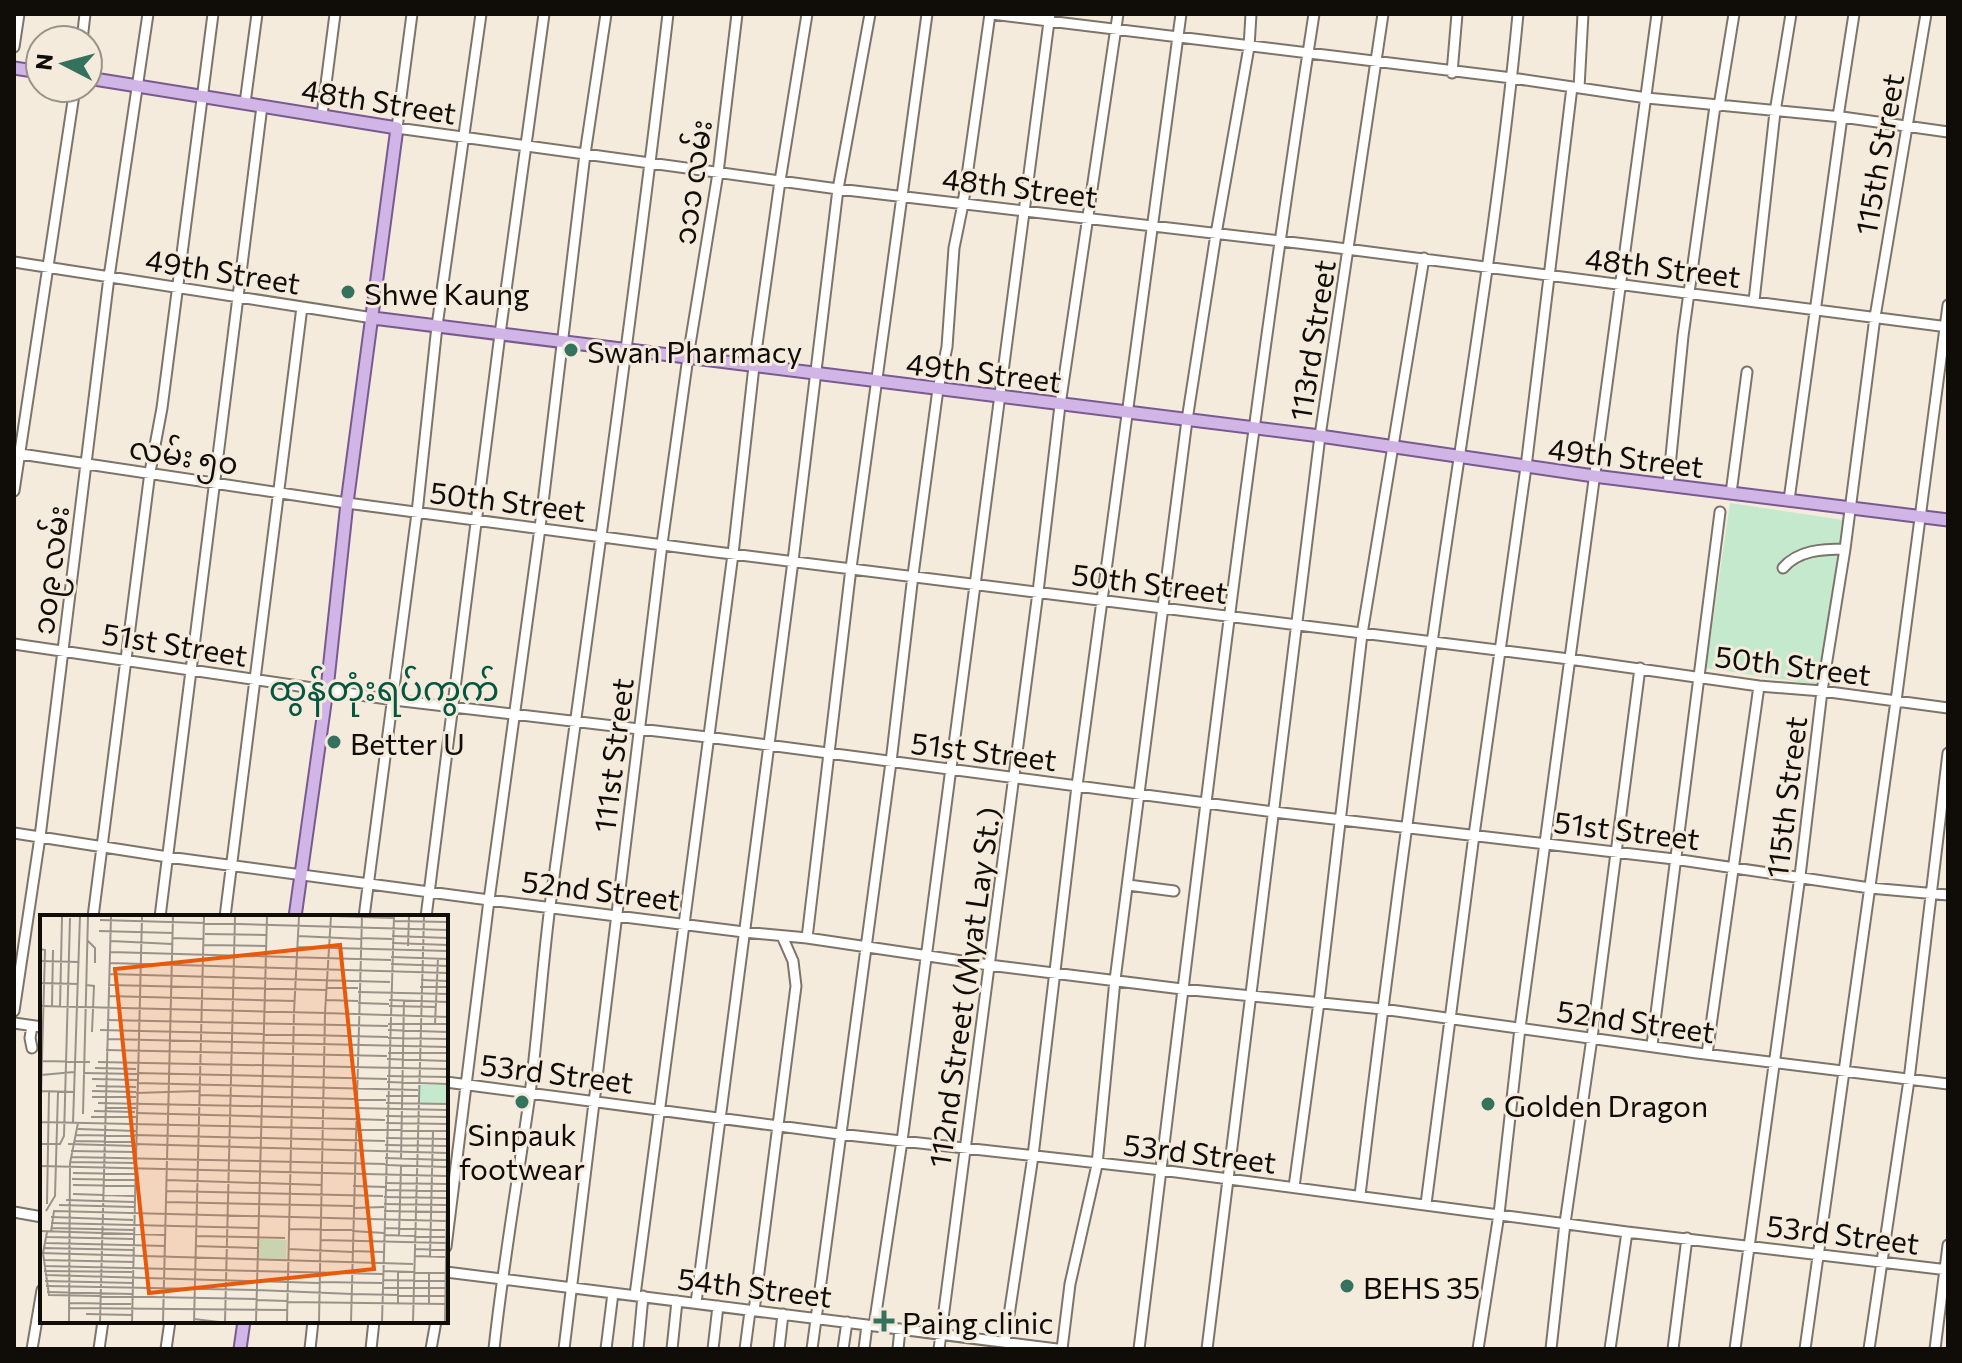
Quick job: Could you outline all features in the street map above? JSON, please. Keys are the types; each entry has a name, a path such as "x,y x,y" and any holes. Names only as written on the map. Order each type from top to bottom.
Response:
{"main road":[{"name":"48th Street","path":"104,81 397,128"},
{"path":"295,915 327,689 347,503 397,128"},
{"name":"49th Street","path":"373,318 1320,436 1668,486 1948,520"},
{"path":"240,1349 244,1323"}],"street":[{"path":"14,47 19,14"},
{"name":"၁၀၉ လမ်း","path":"14,1011 40,837 109,277 148,14"},
{"path":"93,915 213,14"},
{"path":"245,103 257,14"},
{"path":"322,115 335,14"},
{"path":"397,128 412,14"},
{"path":"364,915 394,700 437,326 481,14"},
{"path":"426,915 544,14"},
{"path":"448,1232 564,342 585,154 606,14"},
{"path":"494,1349 501,1278 530,1093 550,907 614,447 668,14"},
{"name":"၁၁၁ လမ်း","path":"688,357 718,173 737,14"},
{"path":"638,1349 639,1296 683,923 733,554 754,366 807,14"},
{"path":"696,1303 817,373 838,189 870,14"},
{"path":"807,938 851,568 927,14"},
{"path":"812,1349 938,389 947,347 954,248 991,14 1049,18 1647,98 1840,117 1948,132"},
{"name":"112nd Street (Myat Lay St.)","path":"939,1349 1015,778 1060,405 1118,14"},
{"path":"1012,1345 1077,786 1181,14"},
{"path":"1053,1349 1097,1165 1115,980 1187,420 1249,47 1251,14"},
{"path":"1139,1349 1228,617 1314,14"},
{"name":"113rd Street","path":"1207,1349 1320,436 1383,14"},
{"path":"1452,73 1457,14"},
{"path":"1360,1195 1382,1009 1486,269 1518,14"},
{"path":"1426,1204 1526,467 1583,14"},
{"path":"1478,1349 1499,1214 1520,1028 1657,14"},
{"path":"1668,486 1689,295 1734,14"},
{"path":"1754,301 1775,112 1791,14"},
{"path":"1789,500 1854,14"},
{"name":"115th Street","path":"1735,1349 1875,317 1926,14"},
{"path":"864,1349 902,1141 1049,18"},
{"path":"14,491 16,453 72,104"},
{"path":"160,915 262,106"},
{"name":"48th Street","path":"397,128 838,189 1424,258 1486,269 1947,327"},
{"path":"1294,1187 1362,634 1424,258"},
{"name":"49th Street","path":"14,262 373,318"},
{"path":"1805,1349 1948,305"},
{"path":"225,915 281,493 302,307"},
{"name":"111st Street","path":"564,1349 638,730 688,357"},
{"path":"1731,493 1747,372"},
{"name":"လမ်း ၅၀","path":"16,453 347,503"},
{"name":"50th Street","path":"347,503 1948,708"},
{"path":"1652,1045 1720,512"},
{"path":"1783,568 1804,553 1845,549"},
{"name":"51st Street","path":"14,644 394,700 707,737 1274,812 1733,866 1870,888 1948,895"},
{"path":"1551,1349 1565,1223 1640,668"},
{"path":"1707,1054 1759,686"},
{"path":"1869,1349 1909,1080 1948,753"},
{"name":"52nd Street","path":"14,833 232,866 807,938 989,965 1382,1009 1948,1084"},
{"path":"1128,885 1174,891"},
{"path":"745,1349 796,986 793,961 782,936"},
{"path":"14,1023 37,1027 30,1038 32,1048"},
{"name":"53rd Street","path":"448,1082 839,1134 1161,1170 1627,1232 1946,1270"},
{"path":"14,1212 40,1217"},
{"path":"1610,1349 1627,1232"},
{"path":"1673,1349 1687,1238"},
{"path":"1935,1349 1948,1245"},
{"name":"54th Street","path":"448,1272 941,1334 980,1344 1053,1349"},
{"path":"606,1349 613,1293"},
{"path":"672,1349 677,1301"},
{"path":"32,1349 40,1302"},
{"path":"713,1349 718,1306"},
{"path":"779,1349 783,1314"},
{"path":"843,1349 847,1322"},
{"path":"99,1349 103,1323"},
{"path":"166,1349 170,1323"},
{"path":"310,1349 313,1323"},
{"path":"371,1349 374,1323"},
{"path":"431,1349 436,1323"},
{"path":"898,1349 900,1329"}],"green space":[{"path":"1730,503 1843,520 1819,685 1706,668"}],"place":[{"name":"Shwe Kaung","path":"348,292"},
{"name":"Swan Pharmacy","path":"571,350"},
{"name":"Better U","path":"334,742"},
{"name":"Sinpauk footwear","path":"522,1102"},
{"name":"Golden Dragon","path":"1488,1104"},
{"name":"BEHS 35","path":"1347,1286"},
{"name":"Paing clinic","path":"884,1321"}],"district":[{"name":"ထွန်တုံးရပ်ကွက်","path":"384,687"}]}
